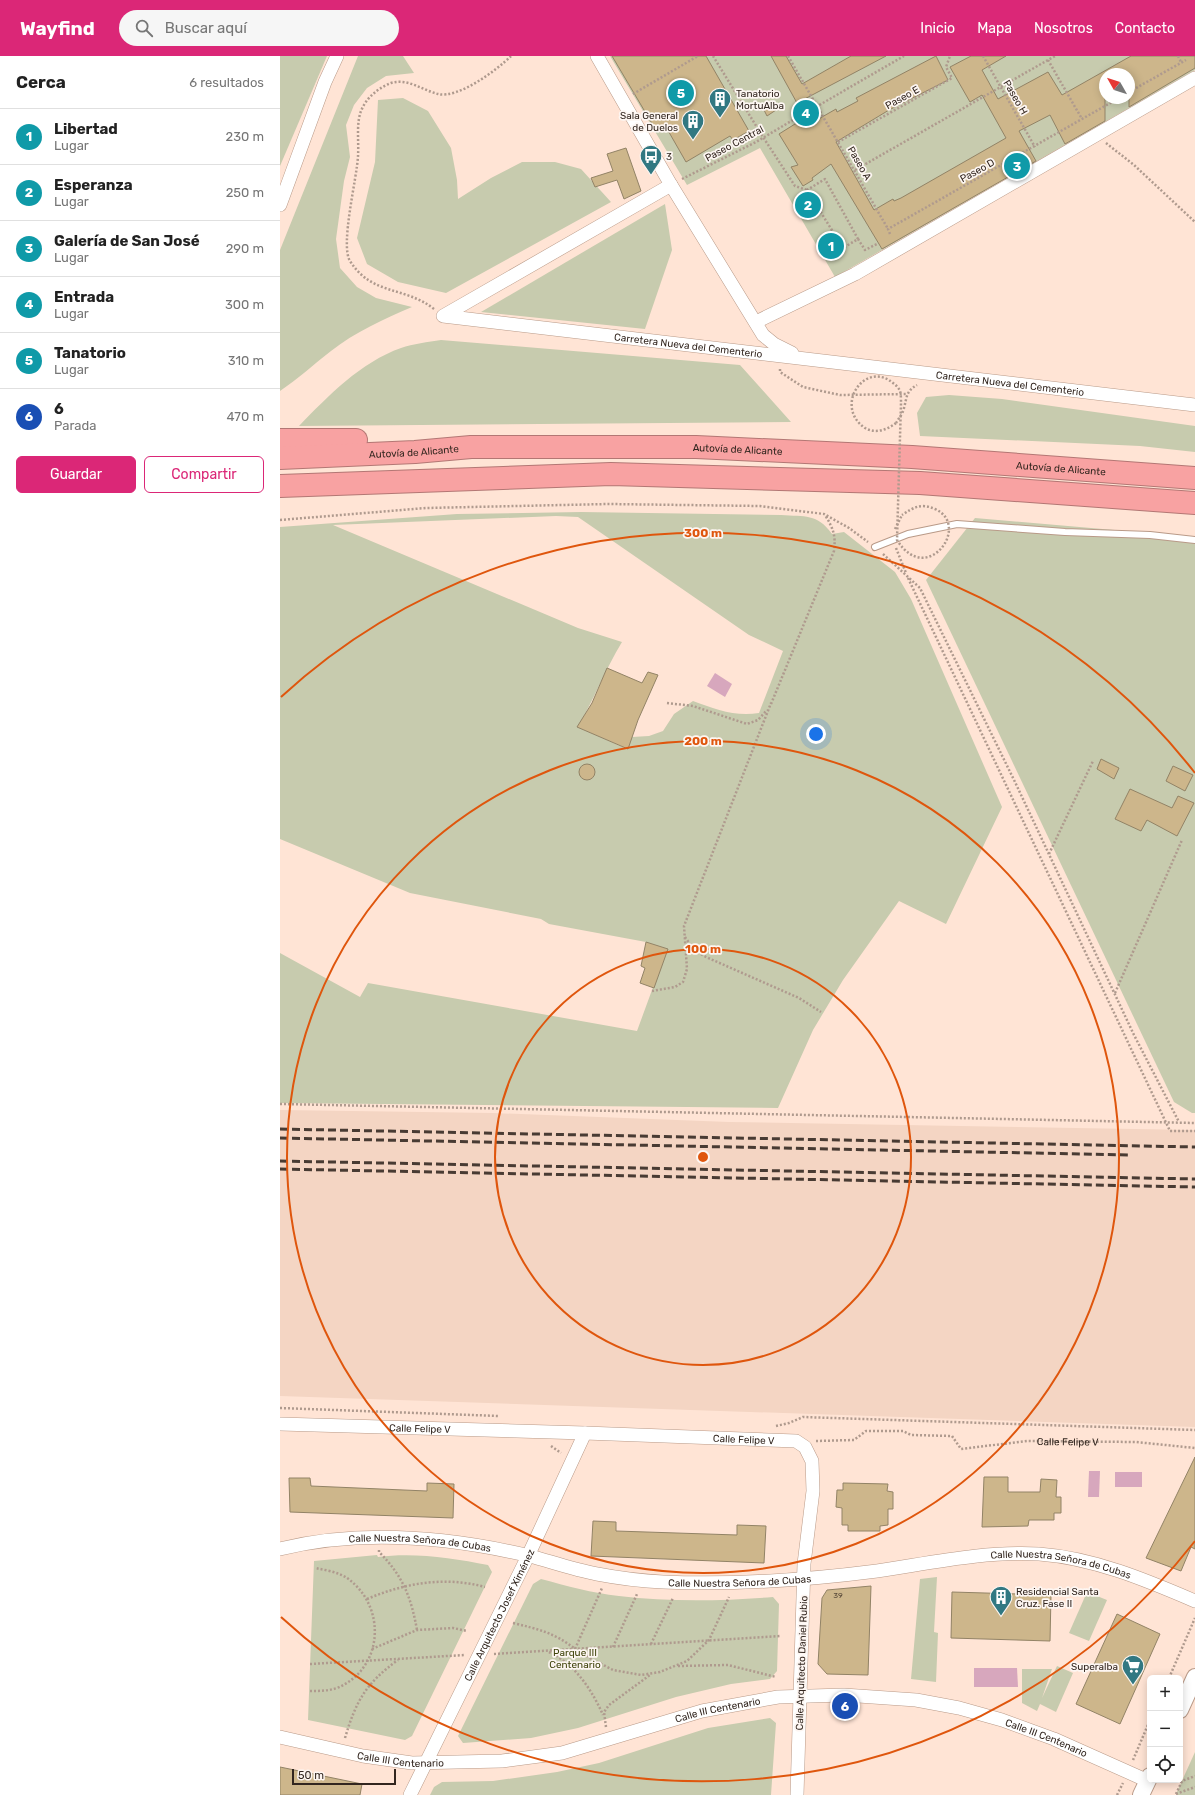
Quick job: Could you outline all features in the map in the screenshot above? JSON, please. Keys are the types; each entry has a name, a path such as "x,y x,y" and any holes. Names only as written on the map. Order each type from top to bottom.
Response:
{"highway":[{"path":"280,440 419,440 471,446"},
{"name":"Autovía de Alicante","path":"280,458 415,452 471,446 696,447 912,457 1195,478"},
{"path":"280,486 611,474 920,483 1195,503"}],"street":[{"path":"280,205 325,82 337,56"},
{"path":"597,56 671,185 763,335 774,344 798,357"},
{"path":"756,322 855,274 1195,78"},
{"path":"443,316 671,185"},
{"name":"Carretera Nueva del Cementerio","path":"443,316 1195,405"},
{"name":"Calle Felipe V","path":"280,1424 796,1441"},
{"name":"Calle Arquitecto Josef Ximénez","path":"410,1795 426,1763 473,1651 528,1556 585,1433"},
{"name":"Calle Arquitecto Daniel Rubio","path":"796,1441 805,1447 812,1461 813,1492 803,1578 797,1795"},
{"name":"Calle Nuestra Señora de Cubas","path":"280,1549 369,1537 446,1540 528,1556 598,1575 662,1582 785,1580 877,1570 972,1555 1041,1554 1112,1568 1134,1575 1195,1601"},
{"path":"1183,1703 1195,1677"},
{"name":"Calle III Centenario","path":"280,1737 370,1757 426,1763 517,1759 562,1753 702,1711 778,1697 844,1695 916,1700 959,1708 1002,1720 1054,1739 1127,1772 1146,1784"}],"lane":[{"path":"875,547 908,534 957,524 1065,532 1150,535 1195,540"}],"path":[{"path":"443,316 424,301 374,285 360,273 348,259 347,227 357,179 361,112 369,96 392,83 415,84 439,94 458,91 489,75 511,56"},
{"path":"622,101 698,56"},
{"path":"714,56 763,138 795,186 808,190 843,248 858,239"},
{"name":"Paseo A","path":"788,56 888,229"},
{"path":"809,111 904,56"},
{"name":"Paseo E","path":"838,142 952,78 946,67 950,56"},
{"name":"Paseo H","path":"982,56 1035,147"},
{"path":"854,170 1055,56"},
{"path":"1178,56 1181,62"},
{"path":"1048,60 1082,119"},
{"path":"1135,89 1186,60"},
{"name":"Paseo D","path":"888,229 1108,104"},
{"name":"Paseo Central","path":"671,185 763,138 804,114"},
{"path":"1095,135 1134,165 1195,222"},
{"path":"808,190 825,179 864,250 877,244"},
{"path":"888,229 890,234"},
{"path":"779,355 780,372 803,387 840,395 906,394 904,410 896,423 890,428 878,431 868,429 860,424 852,414 851,399 855,390 861,382 876,377 886,379 895,384 900,391 901,403 897,540 904,550 916,557 927,558 938,553 945,544 950,533 947,519 939,511 928,506 919,505 902,516"},
{"path":"280,520 426,508 608,504 760,506 824,514 849,528 875,547 920,588 1049,854 1114,994 1179,1122"},
{"path":"652,991 676,987 682,982 687,969 684,926 771,703 834,550 836,539 834,529 824,514"},
{"path":"907,576 1170,1131 1195,1131"},
{"path":"667,703 693,706 747,724 758,720 765,714 771,703"},
{"path":"1049,854 1093,761"},
{"path":"1114,994 1182,840"},
{"path":"684,926 686,940 694,950 799,998 821,1012"},
{"path":"280,1104 1195,1123"},
{"path":"280,1408 503,1416"},
{"path":"770,1426 789,1423 803,1417 1195,1430"},
{"name":"Calle Felipe V","path":"796,1441 854,1440 866,1431 903,1431 911,1435 952,1436 961,1449 1027,1441 1136,1442 1195,1448"},
{"path":"548,1432 550,1445 562,1454"},
{"path":"379,1537 379,1552 397,1572 404,1586 413,1608 417,1630"},
{"path":"310,1691 325,1691 338,1688 360,1670 367,1661 375,1634 374,1619 367,1599 346,1578 332,1572 315,1568"},
{"path":"367,1599 404,1586 436,1581 470,1583 485,1588"},
{"path":"575,1649 602,1588"},
{"path":"613,1647 637,1594"},
{"path":"604,1715 609,1705 651,1674 687,1661 709,1640 729,1597"},
{"path":"651,1644 673,1598"},
{"path":"1170,1675 1195,1618"},
{"path":"513,1623 547,1632 561,1638 575,1649"},
{"path":"372,1648 417,1630 453,1628 467,1631"},
{"path":"310,1664 464,1656 473,1651 498,1654 780,1636"},
{"path":"582,1649 588,1657 613,1670 628,1674 651,1674"},
{"path":"461,1662 464,1656 473,1651"},
{"path":"548,1651 561,1659 584,1680 604,1715 608,1739"},
{"path":"342,1750 351,1716 363,1694 376,1677 398,1660"},
{"path":"675,1666 728,1665 758,1671 776,1677"},
{"path":"1117,1795 1147,1727"},
{"path":"1195,1776 1182,1781 1176,1794 1195,1787"}],"shaded area":[{"path":"715,673 732,684 725,697 707,686"},
{"path":"280,1110 493,1113 729,1122 1195,1130 1195,1427 280,1396"},
{"path":"1089,1471 1100,1471 1099,1497 1088,1497"},
{"path":"1115,1472 1142,1472 1142,1487 1115,1487"},
{"path":"974,1668 1017,1668 1018,1687 974,1687"}],"green space":[{"path":"280,56 327,56 280,166"},
{"path":"358,56 403,56 414,73 386,76 367,88 354,105 346,125 350,157 344,181 336,239 340,268 357,287 376,298 412,307 380,321 340,344 280,391 280,250"},
{"path":"610,56 1195,56 1195,70 835,277 760,148 687,185"},
{"path":"403,98 428,111 451,148 457,180 458,199 491,178 522,162 555,162 581,169 611,202 446,293 398,282 367,264 357,238 375,162 378,100"},
{"path":"665,204 672,250 645,329 481,312"},
{"path":"441,340 740,365 791,422 299,426 333,392 372,362 401,348"},
{"path":"949,395 1002,399 1195,426 1195,452 1140,446 920,436 917,413 926,397"},
{"path":"581,512 781,515 810,517 821,522 832,534 844,532 895,572 911,599 1002,807 946,924 899,901 843,980 813,1030 778,1108 280,1103 280,953 360,997 368,983 637,1031 667,949 646,942 549,924 541,919 410,893 280,839 280,527 457,514","holes":["556,516 578,517 749,635 783,651 759,713 733,713 693,701 674,714 663,731 649,736 632,737 627,749 578,727 622,642 578,628 333,525"]},
{"path":"975,518 1195,537 1195,1113 1192,1113 1174,1102 926,580"},
{"path":"377,1555 378,1557 419,1555 461,1560 488,1565 492,1572 412,1736 405,1740 308,1720 314,1561"},
{"path":"937,1577 934,1632 938,1633 936,1682 911,1679 920,1579"},
{"name":"Parque III Centenario","path":"541,1579 599,1593 638,1598 696,1600 773,1597 779,1604 777,1671 770,1679 731,1684 676,1697 578,1728 531,1738 463,1743 458,1736 533,1584"},
{"path":"1087,1592 1107,1600 1089,1641 1069,1633"},
{"path":"1057,1666 1073,1673 1056,1712 1040,1704 1037,1711 1022,1703 1022,1669 1052,1669 1042,1698"},
{"path":"770,1718 776,1723 771,1795 430,1795 434,1787 442,1782 493,1781 557,1772 599,1763 708,1728"},
{"path":"1195,1752 1195,1795 1176,1794 1181,1783 1183,1783 1183,1779"}],"building":[{"path":"612,56 706,56 749,131 733,140 730,136 686,162 666,127 657,132"},
{"path":"771,56 786,56 802,84 851,56 886,56 797,103"},
{"path":"936,56 948,80 889,110 836,142 874,210 893,199 894,201 901,198 1006,138 982,95 970,102 950,67 971,56 1006,56 982,70 998,99 1048,72 1062,95 1099,74 1099,104 1105,104 1105,121 1065,144 1050,115 1019,131 1036,161 882,249 831,164 812,178 813,180 803,186 791,167 798,165 779,134 811,114 815,121 836,109 837,112 858,101 856,98"},
{"path":"1131,56 1195,56 1195,68 1135,103 1135,68 1110,68"},
{"path":"771,102 776,110 767,116 762,106"},
{"path":"626,148 641,191 624,199 617,180 595,187 591,178 613,171 607,154"},
{"path":"607,668 642,683 648,672 658,675 638,720 628,749 577,727 592,703"},
{"path":"1101,759 1119,768 1114,779 1097,769"},
{"path":"584,764 590,764 595,769 593,778 590,780 584,780 579,775 579,769"},
{"path":"1173,766 1193,775 1185,791 1166,781"},
{"path":"1130,789 1172,808 1178,796 1194,803 1177,836 1147,820 1141,831 1115,819"},
{"path":"646,942 668,949 654,988 640,983 645,968 641,966"},
{"path":"1195,1457 1195,1549 1191,1547 1181,1571 1146,1558"},
{"path":"984,1477 1008,1477 1008,1492 1040,1492 1041,1479 1057,1480 1056,1497 1061,1497 1061,1513 1054,1513 1054,1520 1029,1520 1028,1526 982,1527"},
{"path":"289,1478 310,1478 311,1486 427,1491 427,1483 454,1484 453,1518 290,1512"},
{"path":"843,1483 888,1484 887,1491 893,1492 893,1509 888,1509 888,1525 880,1526 880,1531 848,1531 848,1525 842,1525 842,1508 836,1507 837,1490 843,1490"},
{"path":"593,1521 616,1522 616,1531 737,1535 737,1525 766,1526 764,1563 591,1556"},
{"path":"871,1586 868,1675 827,1674 818,1664 822,1598 827,1590"},
{"name":"Residencial Santa Cruz. Fase II","path":"952,1592 1051,1595 1050,1641 951,1638"},
{"path":"1117,1614 1160,1634 1120,1724 1076,1704"},
{"path":"280,1767 362,1784 360,1795 280,1795"}],"railway":[{"path":"280,1129 1195,1147"},
{"path":"280,1138 1131,1155"},
{"path":"280,1161 1195,1179"},
{"path":"280,1169 1195,1187"}],"place":[{"name":"Tanatorio","path":"681,93"},
{"name":"Entrada","path":"806,113"},
{"name":"Tanatorio MortuAlba","path":"720,118"},
{"name":"Sala General de Duelos","path":"693,140"},
{"name":"Galería de San José","path":"1017,166"},
{"name":"3","path":"651,176"},
{"name":"Esperanza","path":"808,205"},
{"name":"Libertad","path":"831,246"},
{"name":"Residencial Santa Cruz. Fase II","path":"1001,1616"},
{"name":"Superalba","path":"1133,1686"},
{"name":"6","path":"845,1706"}]}
